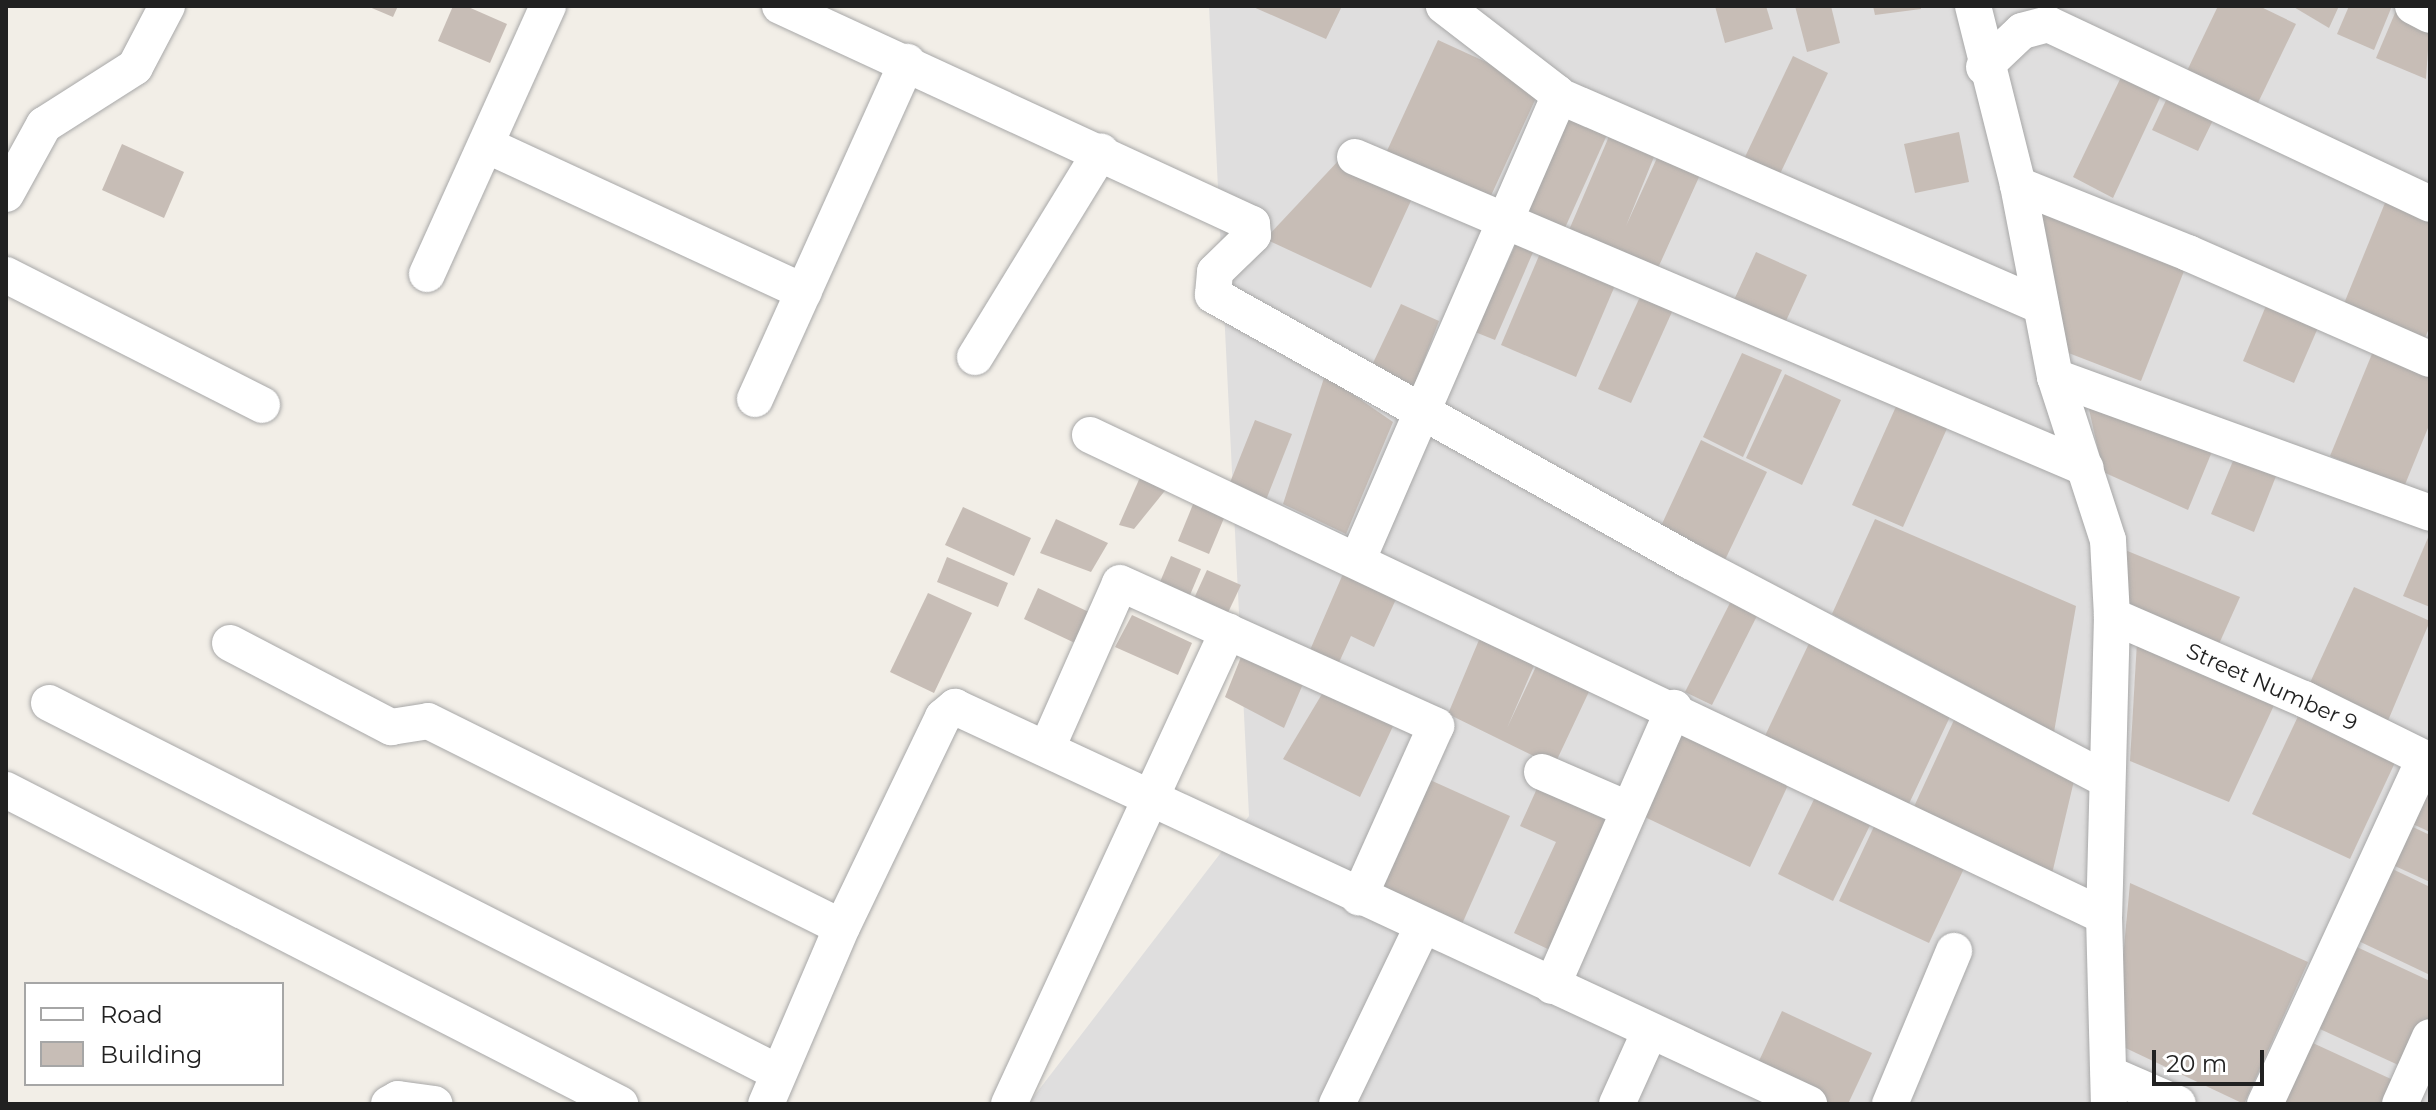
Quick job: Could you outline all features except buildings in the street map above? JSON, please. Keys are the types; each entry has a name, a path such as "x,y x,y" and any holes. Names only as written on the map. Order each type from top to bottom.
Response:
{"street":[{"path":"6,194 44,125 135,67 167,6"},
{"path":"427,274 548,6"},
{"path":"780,6 830,16 907,62 1101,151 1256,227 1215,272 1213,295 1422,414 2106,779"},
{"path":"1444,6 1557,95 2041,306"},
{"path":"1973,6 1984,67 2018,185 2055,377 2108,540 2112,616 2104,916 2109,1089 2178,1104"},
{"path":"2413,6 2430,15"},
{"path":"1984,67 2022,31 2048,24 2430,204"},
{"path":"755,399 907,62"},
{"path":"1358,559 1557,95"},
{"path":"486,145 804,292"},
{"path":"975,357 1101,151"},
{"path":"1355,157 2086,468"},
{"path":"2018,185 2188,253 2430,359"},
{"path":"6,275 262,405"},
{"path":"2055,377 2430,513"},
{"path":"1090,435 1674,708 2104,916"},
{"path":"1047,748 1120,583 1436,726 1359,897"},
{"name":"Street Number 9","path":"2112,616 2427,759"},
{"path":"1009,1104 1154,798 1228,631"},
{"path":"230,643 391,727 428,721 842,927"},
{"path":"49,703 772,1089 842,927 950,707 1047,748 1422,927 1809,1104"},
{"path":"1552,986 1627,809 1674,708"},
{"path":"2265,1104 2427,759"},
{"path":"1542,772 1627,809"},
{"path":"6,790 620,1104"},
{"path":"1337,1104 1422,927"},
{"path":"1890,1104 1954,951"},
{"path":"1617,1104 1650,1031"},
{"path":"2400,1104 2430,1037"},
{"path":"389,1104 398,1099 435,1104"}],"shaded area":[{"path":"1209,6 2430,6 2430,1104 1028,1104 1249,816"}]}
